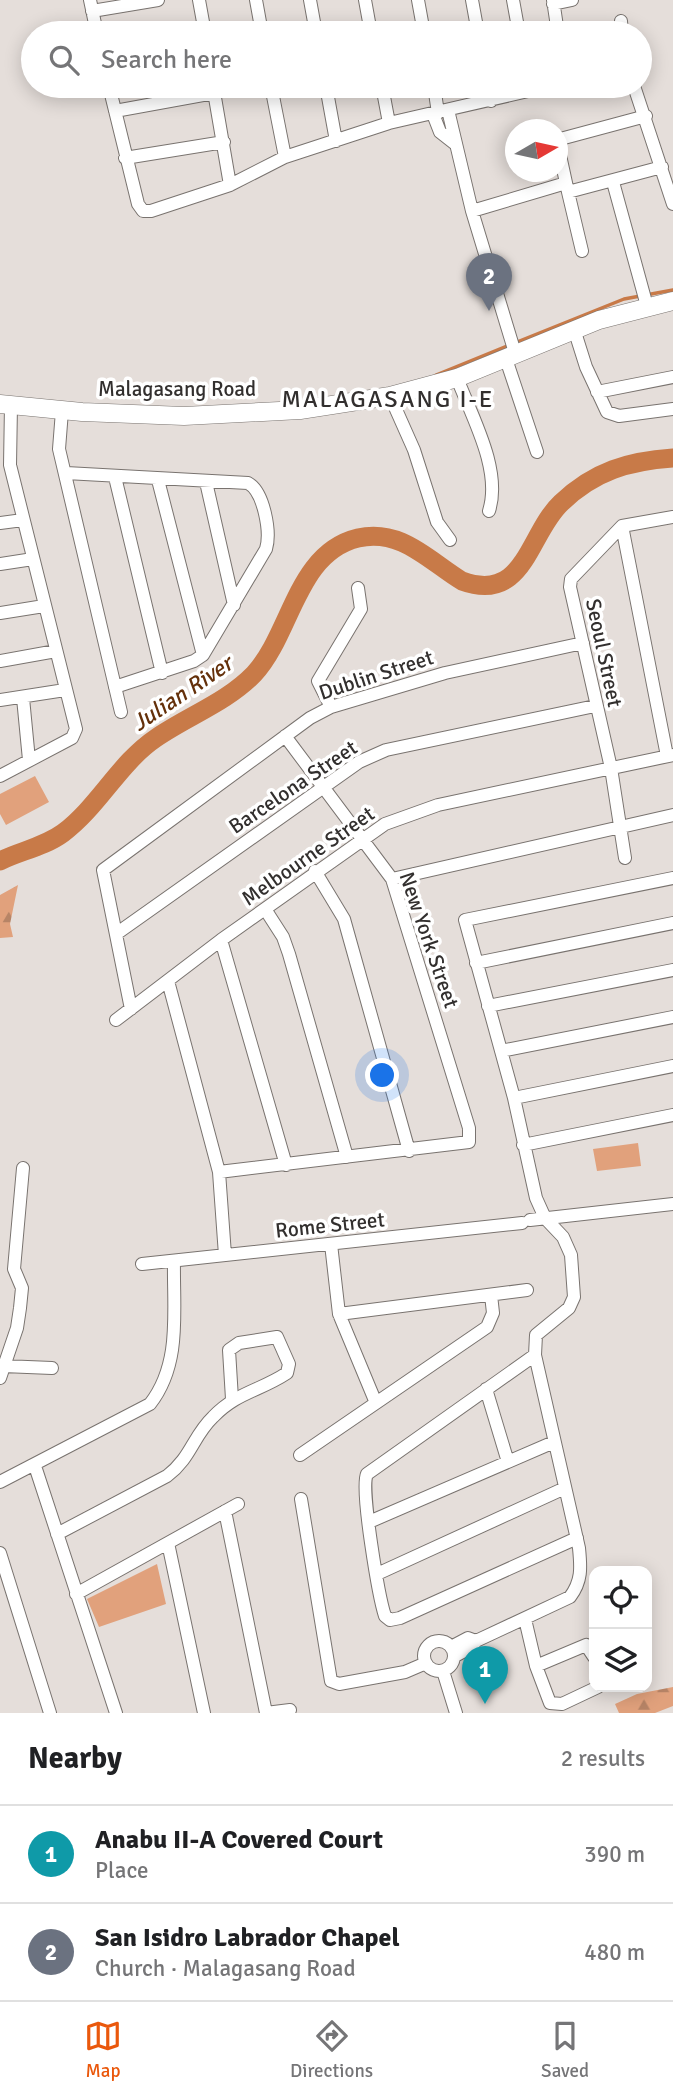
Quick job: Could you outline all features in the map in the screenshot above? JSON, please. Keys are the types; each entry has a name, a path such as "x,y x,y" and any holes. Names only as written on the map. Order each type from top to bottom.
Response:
{"main road":[{"name":"Malagasang Road","path":"6,404 62,411 184,416 300,410 390,397 457,379 574,329 647,306 673,301"}],"street":[{"path":"91,6 158,0"},
{"path":"199,0 203,21"},
{"path":"256,0 260,21"},
{"path":"310,0 314,21"},
{"path":"365,0 369,21"},
{"path":"418,0 422,21"},
{"path":"472,0 476,21"},
{"path":"513,0 517,21"},
{"path":"556,21 553,2 572,0"},
{"path":"112,98 125,158 143,211 151,211 230,185 285,157 389,123 500,98"},
{"path":"115,111 173,98"},
{"path":"215,98 230,185"},
{"path":"273,98 285,157"},
{"path":"328,98 336,141"},
{"path":"384,98 389,123"},
{"path":"436,98 440,112 440,132 454,143 537,453"},
{"path":"639,98 662,167 670,182 673,204"},
{"path":"568,137 646,116"},
{"path":"125,158 224,142"},
{"path":"472,211 567,188 613,182 662,167"},
{"path":"566,182 582,251"},
{"path":"613,182 647,306"},
{"path":"574,329 607,412 612,415 673,410"},
{"path":"597,391 673,377"},
{"path":"457,379 488,466 492,494 489,511"},
{"path":"390,397 414,450 437,522 450,540"},
{"path":"0,776 75,733 23,520 6,480 6,404"},
{"path":"62,411 59,449 121,712"},
{"path":"66,473 248,483 254,486 269,536 268,544 234,605 203,654 194,661 115,687"},
{"path":"115,477 162,673"},
{"path":"158,480 203,654"},
{"path":"206,482 234,605"},
{"path":"670,755 622,526 673,517"},
{"path":"0,523 23,520"},
{"name":"Seoul Street","path":"622,526 571,579 611,768 625,858"},
{"path":"0,564 33,559"},
{"path":"331,707 318,681 361,609 358,588"},
{"path":"0,613 44,606"},
{"name":"Dublin Street","path":"116,934 103,870 285,736 331,707 445,673 583,643"},
{"path":"0,661 56,651"},
{"path":"0,701 65,690"},
{"path":"23,698 29,760"},
{"name":"Barcelona Street","path":"116,934 359,762 386,750 596,706"},
{"name":"New York Street","path":"285,736 392,879 465,1116 469,1142 409,1150"},
{"name":"Melbourne Street","path":"116,1020 362,838 408,814 670,755"},
{"path":"392,879 673,816"},
{"path":"219,1172 409,1150 344,919 315,872"},
{"path":"453,1651 472,1647 477,1641 570,1597 579,1586 581,1572 577,1538 535,1355 536,1335 569,1308 574,1297 570,1255 564,1237 545,1218 536,1198 514,1098 465,920 673,878"},
{"path":"265,909 283,937 289,954 346,1157"},
{"path":"476,962 673,923"},
{"path":"116,934 131,1009"},
{"path":"221,940 286,1165"},
{"path":"488,1006 673,970"},
{"path":"168,981 219,1172 225,1255"},
{"path":"501,1051 673,1017"},
{"path":"514,1098 673,1066"},
{"path":"523,1145 673,1115"},
{"path":"23,1168 15,1269 22,1288 18,1328 1,1372 52,1368"},
{"name":"Rome Street","path":"142,1264 673,1204"},
{"path":"331,1244 339,1314 376,1403"},
{"path":"0,1482 150,1404 159,1393 173,1360 174,1261"},
{"path":"339,1314 527,1290"},
{"path":"300,1455 487,1327 493,1313 491,1295"},
{"path":"57,1534 182,1465 201,1432 232,1399 286,1373 289,1364 277,1337 239,1343 229,1350 232,1399"},
{"path":"535,1355 367,1474 364,1480 381,1605 390,1620 577,1538"},
{"path":"486,1389 508,1462"},
{"path":"369,1522 554,1441"},
{"path":"35,1466 116,1713"},
{"path":"377,1574 565,1488"},
{"path":"302,1499 331,1681 339,1684 400,1673 425,1663"},
{"path":"76,1594 238,1504"},
{"path":"225,1511 266,1713 290,1710"},
{"path":"168,1543 204,1713"},
{"path":"0,1553 2,1568 50,1713"},
{"path":"525,1619 545,1696 555,1705 589,1691"},
{"path":"441,1641 453,1651 453,1663 443,1671 433,1670 425,1663 424,1653 430,1644 441,1641"},
{"path":"536,1666 586,1645 589,1646"},
{"path":"443,1671 456,1713"}],"green space":[{"path":"35,776 49,802 6,825 0,814 0,794"},
{"path":"18,885 10,924 13,937 0,938 0,895"},
{"path":"638,1143 641,1166 597,1171 593,1149"},
{"path":"157,1564 166,1604 99,1627 87,1599"},
{"path":"673,1687 673,1706 655,1713 619,1713 615,1704 637,1694"}],"waterway":[{"path":"517,342 624,299 673,290"},
{"path":"436,375 507,346"},
{"name":"Julian River","path":"0,861 48,842 63,833 88,810 143,748 168,730 232,693 254,674 278,638 308,577 321,560 337,546 358,538 388,538 414,548 462,581 483,586 499,583 512,575 523,562 550,516 573,492 599,475 627,465 673,458"}],"place":[{"name":"San Isidro Labrador Chapel","path":"489,311"},
{"name":"Anabu II-A Covered Court","path":"485,1704"}],"district":[{"name":"MALAGASANG I-E","path":"388,399"}]}
